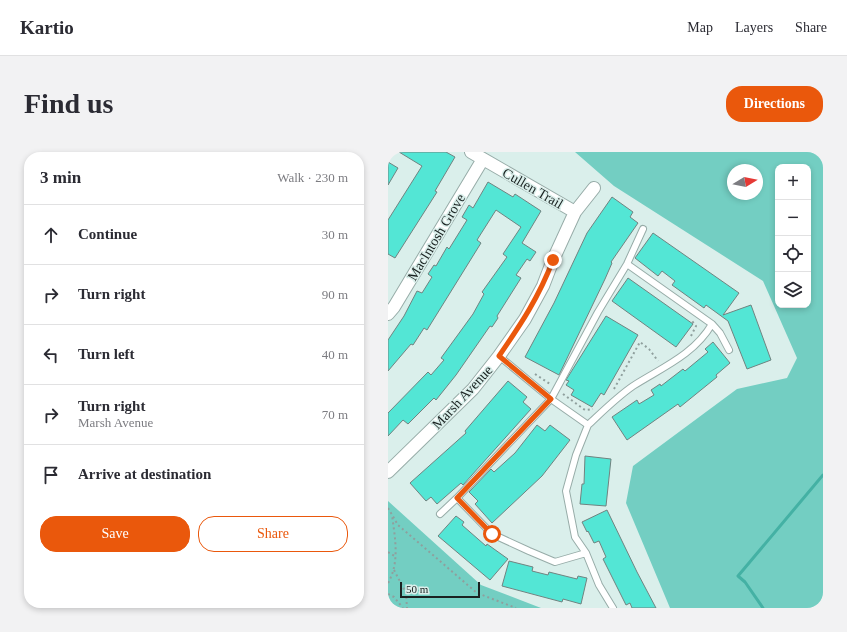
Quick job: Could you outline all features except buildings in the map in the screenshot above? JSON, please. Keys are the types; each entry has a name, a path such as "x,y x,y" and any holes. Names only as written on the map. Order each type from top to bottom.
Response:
{"street":[{"name":"Cullen Trail","path":"471,152 575,212"},
{"name":"MacIntosh Grove","path":"388,314 394,307 483,159"},
{"name":"Marsh Avenue","path":"388,472 473,389 499,356 525,318 543,286 575,212 594,188"}],"lane":[{"path":"440,514 551,399 598,312 627,264 643,229"},
{"path":"627,264 712,324 720,333 730,350"},
{"path":"613,608 598,585 586,553 574,538 566,492 576,454 588,425 632,387 674,363 705,337 712,324"},
{"path":"499,356 551,399 588,425"},
{"path":"457,498 492,534 529,551 555,562 586,553"}],"path":[{"path":"689,317 696,326 690,340"},
{"path":"619,388 613,392 640,342 649,349 658,361"},
{"path":"651,365 665,359"},
{"path":"532,371 585,410 598,408"},
{"path":"388,508 398,526 477,593 516,608"},
{"path":"388,583 394,569 396,557 392,513"},
{"path":"388,552 396,557"},
{"path":"394,569 406,594 407,608"},
{"path":"388,594 394,597 403,608"}],"shaded area":[{"path":"575,152 823,152 823,608 670,608 626,503 633,466 737,389 787,378 797,358 763,281 614,186"},
{"path":"388,501 481,585 541,608 388,608"}],"waterway":[{"path":"763,608 745,582 738,576 823,475"}],"route":[{"path":"492,534 457,498 551,399 499,356 525,318 543,286 553,260"}]}
